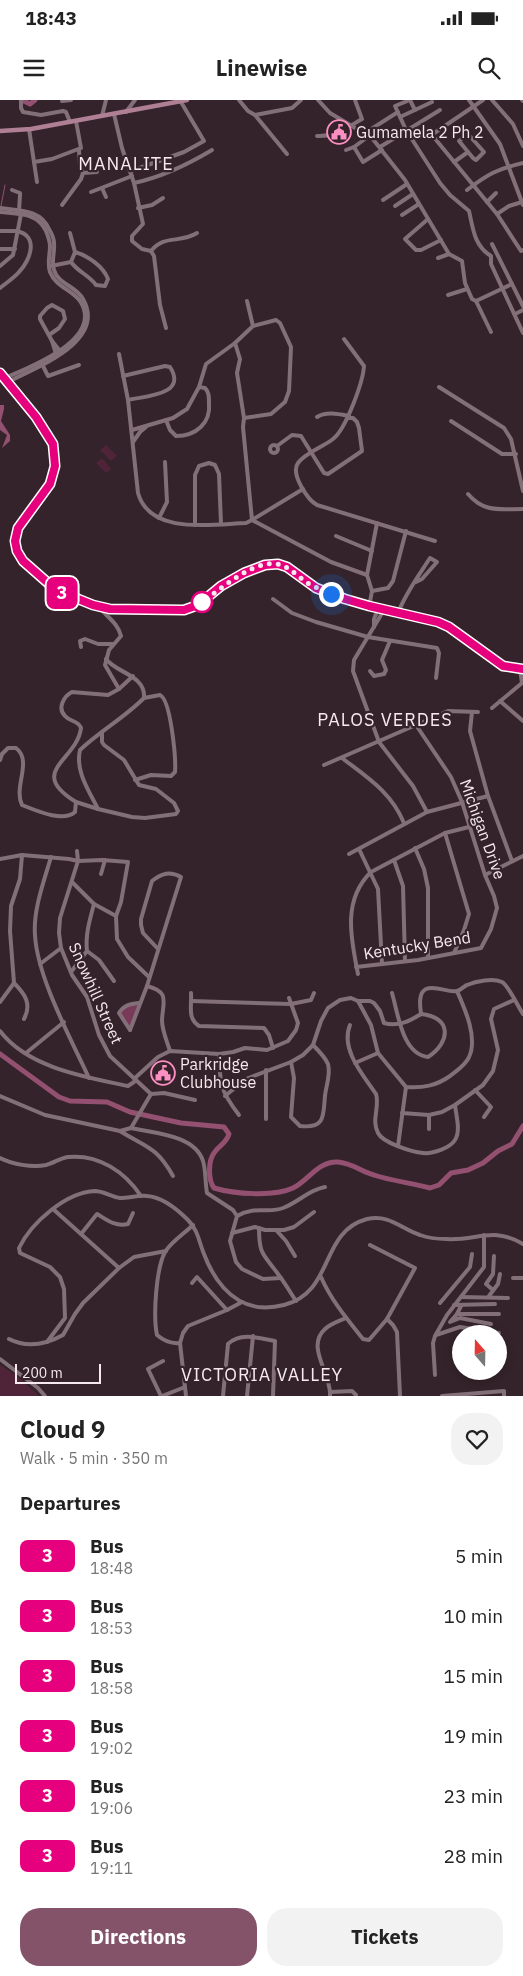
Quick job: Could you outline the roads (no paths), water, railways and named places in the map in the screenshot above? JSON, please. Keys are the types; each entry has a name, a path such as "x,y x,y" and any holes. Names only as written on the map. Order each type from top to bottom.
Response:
{"main road":[{"path":"0,131 29,129 73,122 188,100"},
{"path":"0,373 51,439 55,457 50,484 18,528 15,548 23,561 52,588 99,607 119,609 189,609 201,603 221,586 244,573 260,566 275,564 285,566 316,588 369,606 438,622 449,627 503,666 521,669"}],"street":[{"path":"21,100 23,112 33,115 41,116 66,112 73,122 81,146 79,150 80,166 84,173"},
{"path":"62,102 71,100"},
{"path":"102,116 106,100"},
{"path":"126,112 134,100"},
{"path":"239,100 248,111 255,115 287,154"},
{"path":"255,115 292,108 300,100"},
{"path":"318,100 330,113 365,132 381,148 407,184 449,254 462,261 467,289 472,299 476,301 491,332"},
{"path":"317,136 328,136 347,129 362,119 355,100"},
{"path":"414,110 410,100 395,106 406,130 440,183 450,195 469,211 475,238 487,254 491,256 491,264 523,334"},
{"path":"469,100 500,144 523,203 509,206 497,214"},
{"path":"427,138 483,100"},
{"path":"492,100 513,124 523,146"},
{"path":"91,192 184,152 204,141 181,102"},
{"path":"400,117 432,102"},
{"path":"354,147 363,162 406,130 440,110"},
{"path":"365,132 398,112"},
{"path":"114,114 122,148 132,174 143,225 132,236 132,240 142,249 151,251 154,256 160,305 166,328"},
{"path":"29,129 37,182"},
{"path":"468,134 484,153 476,160 468,152 459,140 468,134"},
{"path":"432,135 497,214 521,251 523,250"},
{"path":"346,150 354,147 369,136"},
{"path":"34,162 52,159 79,150"},
{"path":"134,183 178,169 212,150"},
{"path":"454,162 468,152"},
{"path":"467,190 487,175 507,166 523,163"},
{"path":"84,173 97,172"},
{"path":"62,205 84,173"},
{"path":"383,200 407,184"},
{"path":"102,188 106,197"},
{"path":"0,266 14,255 18,232 20,192 12,190"},
{"path":"487,202 496,193"},
{"path":"395,206 413,194"},
{"path":"138,208 152,205 163,198"},
{"path":"402,215 419,204"},
{"path":"0,208 19,213"},
{"path":"0,212 36,214 46,222 54,243 51,266 59,279 82,296 87,312 86,327 81,338 42,364 29,369"},
{"path":"428,219 405,240 416,250 421,250 441,240"},
{"path":"0,231 18,232 27,235 31,248 28,260 19,273 0,288"},
{"path":"70,233 75,252 71,262"},
{"path":"151,251 156,245 166,239 183,240 197,233"},
{"path":"492,244 523,306"},
{"path":"0,249 15,250"},
{"path":"51,266 71,262 99,287 105,286 107,283 106,274 84,255 75,252"},
{"path":"438,258 449,254"},
{"path":"476,301 512,284"},
{"path":"448,295 467,289"},
{"path":"247,301 254,326"},
{"path":"49,335 59,328 65,319 61,309 52,305 40,316 49,335 58,353"},
{"path":"514,314 523,310"},
{"path":"132,430 180,415 187,409 199,387 206,364 235,343 254,326 276,320 280,324 291,347 289,391 285,402 271,414 244,418"},
{"path":"344,339 364,366 361,384 348,417 335,438 298,462 296,475 310,500 317,505 435,540"},
{"path":"235,343 240,358 238,378 244,418 243,427 252,520"},
{"path":"7,380 58,353"},
{"path":"120,354 128,400 140,498 146,508 159,518 177,524 246,523 303,489"},
{"path":"42,364 48,376 79,365"},
{"path":"123,376 165,366 170,366 174,372 173,384 166,392 128,400"},
{"path":"166,420 172,434 176,436 184,436 196,431 203,425 209,414 208,393 205,388 199,387"},
{"path":"439,387 504,428 511,439 516,454 523,491"},
{"path":"277,446 289,436 298,435 302,438 324,473 327,474 361,453 357,422 353,418 330,414 321,414 317,417"},
{"path":"451,421 502,454 516,454"},
{"path":"133,442 147,426"},
{"path":"159,518 168,502 165,462"},
{"path":"196,525 195,475 199,466 209,463 214,465 219,474 221,524"},
{"path":"521,483 523,471"},
{"path":"468,494 474,502 485,508 523,509"},
{"path":"252,520 331,562 367,575"},
{"path":"369,606 372,591 367,575 377,523"},
{"path":"372,591 388,588 393,581 406,531"},
{"path":"336,536 372,551"},
{"path":"398,613 416,582 430,558 437,562 422,579 416,582"},
{"path":"273,599 292,613 368,637 437,648 439,653 436,678"},
{"path":"99,607 120,630 121,636 109,650 106,659 106,670 119,689"},
{"path":"381,609 374,627 354,660 353,671 379,742 413,786 427,812"},
{"path":"81,647 80,643 85,639 98,644 113,644"},
{"path":"370,671 374,676 384,674 386,670 382,660 390,641"},
{"path":"106,659 111,666 133,676 143,690 144,698"},
{"path":"492,708 522,683 521,669"},
{"path":"102,732 102,742 104,745 124,760 135,780 142,787 156,789 174,803 178,809 176,814 132,818 98,809 76,802 58,789 54,779 58,766 78,739 81,728 79,723 66,718 63,714 63,699 72,692 108,695 119,689 133,676"},
{"path":"98,809 83,780 78,758 80,750 144,698 160,695 164,699 172,731 176,772 171,776 150,775 135,780"},
{"path":"500,702 523,721"},
{"path":"324,765 448,710 478,712"},
{"path":"472,712 470,731 488,796 512,860"},
{"name":"Michigan Drive","path":"416,725 451,777 462,802 497,908 491,929 481,948"},
{"path":"0,760 8,748 16,748 21,753 24,763 18,795 22,805 46,814 62,817 72,815 75,812 76,802"},
{"path":"342,758 386,794 399,810 404,823"},
{"path":"349,854 427,812 488,796"},
{"path":"371,872 445,833 469,827"},
{"path":"445,833 469,914 454,953"},
{"path":"415,848 424,869 428,888 428,958"},
{"path":"359,849 378,889 382,964"},
{"name":"Snowhill Street","path":"77,850 78,862 60,918 61,948 71,972 87,997 100,1035 110,1056 151,1094"},
{"path":"22,855 20,879 11,906 10,931 14,983 24,993 28,1006 24,1019"},
{"path":"0,859 22,855 51,857 78,862 105,860 128,862 121,902 116,916 117,939 121,947 149,977"},
{"path":"485,876 512,860 523,856"},
{"path":"51,857 38,907 34,934 40,964 89,1078"},
{"path":"101,874 105,860"},
{"path":"394,860 403,886 405,961"},
{"name":"Kentucky Bend","path":"358,974 351,941 351,908 355,894 363,880 371,872"},
{"path":"139,1004 128,1005 122,1008 119,1013 130,1030 147,986 181,877 174,873 166,873 152,881 140,919 143,932 158,950"},
{"path":"72,882 94,904 116,916"},
{"path":"71,972 87,951 86,942 89,920 94,904"},
{"path":"40,964 61,948"},
{"name":"Kentucky Bend","path":"356,967 428,958 481,948"},
{"path":"87,951 100,960 114,981"},
{"path":"421,1014 421,994 425,989 457,991 466,985 478,982 500,981 505,984 523,1013"},
{"path":"0,1002 14,983"},
{"path":"147,986 158,989 164,1000 162,1021 170,1051"},
{"path":"358,1001 371,1024 378,1053 406,1087 419,1088 431,1086 448,1077 468,1060 472,1049 472,1040 464,1007 457,991"},
{"path":"225,1096 246,1079 291,1062 303,1055 313,1045 328,1008 340,1000 351,998 374,1003 380,1010 384,1023 399,1024 410,1021 421,1014 432,1015 441,1020 444,1038 441,1046 428,1057 419,1056 412,1049 399,1024 392,992"},
{"path":"191,993 190,1018 199,1026 264,1028 269,1035 273,1048"},
{"path":"191,1001 291,1004 311,1000 314,993"},
{"path":"0,1031 26,1053 54,1068 128,1086 158,1057 170,1051 220,1054 245,1048 267,1050 288,1041 296,1030 298,1023 289,998"},
{"path":"402,1113 429,1115 442,1112 483,1085 493,1071 497,1059 497,1041 491,1014 494,1009 514,1000"},
{"path":"26,1053 64,1022"},
{"path":"350,1025 348,1044 356,1063 378,1100 375,1123 381,1137 398,1146 423,1153 432,1153 454,1141 458,1129 455,1105"},
{"path":"291,1062 294,1078 291,1117 300,1126 314,1126 322,1120 325,1114 325,1096 329,1075 325,1058 313,1045"},
{"path":"356,1063 378,1053"},
{"path":"220,1054 220,1078 225,1096 239,1115"},
{"path":"266,1070 266,1119"},
{"path":"398,1146 406,1087"},
{"path":"476,1090 492,1107 484,1117"},
{"path":"131,1128 151,1094 164,1093 195,1100"},
{"path":"0,1096 45,1115 120,1131 154,1150 165,1162 173,1176"},
{"path":"429,1115 429,1130"},
{"path":"120,1131 131,1128 177,1137 194,1147 203,1158 207,1192 233,1210 237,1216"},
{"path":"0,1158 9,1162 39,1166 68,1157 106,1164 115,1168 127,1178 141,1196"},
{"path":"237,1216 256,1209 275,1210 284,1208 316,1188 326,1187"},
{"path":"48,1342 66,1318 64,1289 60,1277 50,1267 20,1253 19,1248 32,1226 52,1209 87,1192 97,1191 118,1198 148,1196 164,1202 182,1214 193,1225 216,1280 229,1293 242,1302 257,1307 274,1307 296,1301 313,1288 321,1277 340,1236 352,1226 368,1219 387,1219 420,1235 452,1240 484,1235 502,1236 515,1239 523,1244"},
{"path":"52,1209 119,1268"},
{"path":"232,1233 256,1227 284,1230 294,1227 314,1212"},
{"path":"81,1234 97,1214 115,1225 121,1226 128,1224 132,1213"},
{"path":"237,1216 230,1241 236,1262 242,1269 262,1279 281,1278"},
{"path":"180,1343 173,1344 157,1335 155,1326 158,1272 166,1251 193,1225"},
{"path":"259,1228 261,1249 265,1260 281,1278 296,1301"},
{"path":"276,1230 286,1241 295,1256"},
{"path":"435,1375 433,1343 435,1336 454,1305 484,1267 484,1235"},
{"path":"321,1277 327,1291 346,1318 363,1339 367,1341 387,1319 415,1268 370,1245"},
{"path":"9,1339 26,1346 48,1342 63,1336 83,1303 119,1268 134,1257 166,1251"},
{"path":"155,1252 163,1258"},
{"path":"440,1303 470,1267 472,1254"},
{"path":"494,1256 493,1274 486,1284 494,1290"},
{"path":"489,1296 499,1281 500,1274"},
{"path":"192,1283 197,1277 227,1310"},
{"path":"513,1278 523,1278"},
{"path":"458,1283 467,1289"},
{"path":"460,1297 489,1296 508,1298"},
{"path":"186,1396 180,1343 183,1333 188,1326 242,1302"},
{"path":"454,1305 495,1304"},
{"path":"450,1322 461,1306"},
{"path":"456,1314 499,1314"},
{"path":"346,1318 325,1328 318,1340 318,1354 328,1376 330,1394 352,1391 356,1395"},
{"path":"441,1325 460,1318 492,1324"},
{"path":"387,1319 397,1332 400,1396"},
{"path":"435,1336 452,1329"},
{"path":"223,1396 228,1344 234,1338 253,1336 275,1341 273,1396"},
{"path":"248,1396 253,1336"},
{"path":"0,1359 38,1388 45,1396"},
{"path":"163,1361 148,1369 161,1396 185,1387"},
{"path":"442,1396 504,1391 504,1396"}],"waterway":[{"path":"22,100 30,104 35,100"},
{"path":"1,206 5,185"},
{"path":"0,1054 59,1097 70,1101 107,1102 130,1112 181,1123 224,1127 229,1134 212,1156 210,1176 214,1188 232,1192 265,1194 285,1191 299,1185 319,1168 338,1162 348,1164 370,1174 430,1188 439,1185 451,1173 468,1170 483,1163 498,1151 512,1144 523,1126"}],"place":[{"name":"Gumamela 2 Ph 2","path":"339,132"},
{"name":"Parkridge Clubhouse","path":"163,1073"}],"district":[{"name":"MANALITE","path":"126,164"},
{"name":"PALOS VERDES","path":"385,720"},
{"name":"VICTORIA VALLEY","path":"262,1375"}]}
